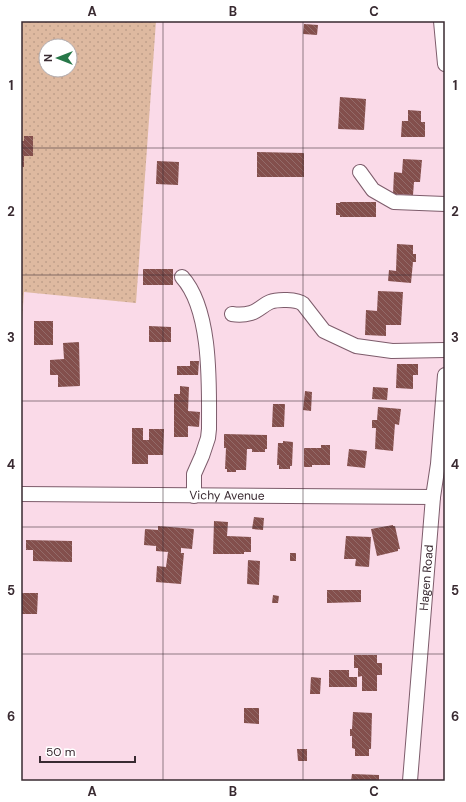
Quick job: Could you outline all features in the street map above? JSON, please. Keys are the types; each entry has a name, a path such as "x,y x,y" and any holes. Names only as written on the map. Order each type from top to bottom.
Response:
{"street":[{"path":"441,21 445,64"},
{"path":"360,172 373,190 394,202 445,204"},
{"path":"182,277 189,285 199,308 208,366 209,430 202,456 194,474 194,496"},
{"path":"232,314 249,314 255,312 270,302 295,300 300,301 303,304 324,332 356,346 392,351 445,350"},
{"name":"Hagen Road","path":"410,781 433,498 438,464 445,375"},
{"name":"Vichy Avenue","path":"21,494 433,498"}],"shaded area":[{"path":"21,21 156,21 136,303 24,292 21,334"}],"building":[{"path":"304,24 318,25 317,35 303,34"},
{"path":"340,97 366,99 364,130 338,129"},
{"path":"408,110 421,111 421,122 425,122 425,137 401,137 402,121 408,121"},
{"path":"24,136 33,136 33,156 24,156 24,167 21,167 21,141 24,141"},
{"path":"257,152 304,153 304,177 257,177"},
{"path":"403,159 422,160 420,182 414,182 413,195 393,194 394,172 402,173"},
{"path":"157,161 179,162 178,185 156,184"},
{"path":"376,202 376,217 340,217 340,215 336,215 336,203"},
{"path":"397,244 413,245 413,254 416,254 416,262 413,262 411,283 388,281 389,270 396,271"},
{"path":"143,269 173,269 173,285 143,285"},
{"path":"378,291 403,292 401,325 386,325 386,336 365,335 366,310 377,311"},
{"path":"34,321 53,321 53,345 34,345"},
{"path":"149,326 171,327 171,342 149,342"},
{"path":"79,342 80,386 58,387 58,375 50,375 50,360 64,359 63,343"},
{"path":"190,361 199,361 198,375 177,375 177,366 190,366"},
{"path":"397,364 418,364 418,375 413,375 413,389 396,388"},
{"path":"180,386 189,387 188,411 200,412 199,427 188,426 188,437 174,437 174,394 180,394"},
{"path":"373,387 388,388 387,400 372,399"},
{"path":"305,391 312,392 311,411 303,410"},
{"path":"273,404 285,404 284,427 272,427"},
{"path":"378,407 401,409 399,425 395,424 393,451 375,449 376,428 372,428 372,420 377,420"},
{"path":"132,428 143,428 143,440 149,440 149,429 164,429 163,455 148,455 148,464 132,464"},
{"path":"224,434 267,435 267,449 265,449 265,452 252,452 252,449 247,449 246,470 227,472 227,469 225,469 226,448 224,448"},
{"path":"283,441 293,442 292,466 290,466 290,469 279,469 279,465 277,465 278,443 283,443"},
{"path":"321,445 330,445 330,465 312,465 312,467 304,467 304,448 321,448"},
{"path":"349,449 367,451 365,468 347,466"},
{"path":"254,517 264,518 263,530 252,529"},
{"path":"214,521 228,522 227,536 251,537 251,552 244,552 244,554 213,554"},
{"path":"393,525 395,526 400,549 398,549 398,551 377,556 371,529"},
{"path":"158,526 194,529 192,549 181,548 181,553 184,553 181,584 156,582 157,566 166,567 168,552 156,551 156,546 144,545 145,529 158,530"},
{"path":"346,536 371,537 369,567 355,566 356,559 344,559"},
{"path":"26,540 72,541 72,562 33,561 33,550 26,550"},
{"path":"290,553 296,553 296,561 290,561"},
{"path":"248,560 260,561 259,585 247,584"},
{"path":"327,590 361,590 361,602 327,603"},
{"path":"21,593 38,593 37,614 21,614"},
{"path":"273,595 279,596 278,603 272,603"},
{"path":"354,655 377,655 377,663 382,663 382,675 377,675 377,691 362,691 362,676 358,677 358,668 354,668"},
{"path":"329,670 349,670 349,677 357,677 357,687 329,687"},
{"path":"311,677 321,678 320,694 310,694"},
{"path":"244,708 259,708 259,724 244,723"},
{"path":"353,712 372,713 371,749 369,749 369,756 355,756 355,749 352,748 352,736 350,736 350,729 352,729"},
{"path":"297,749 307,749 307,761 298,761"},
{"path":"352,774 379,775 379,781 351,781"}]}
